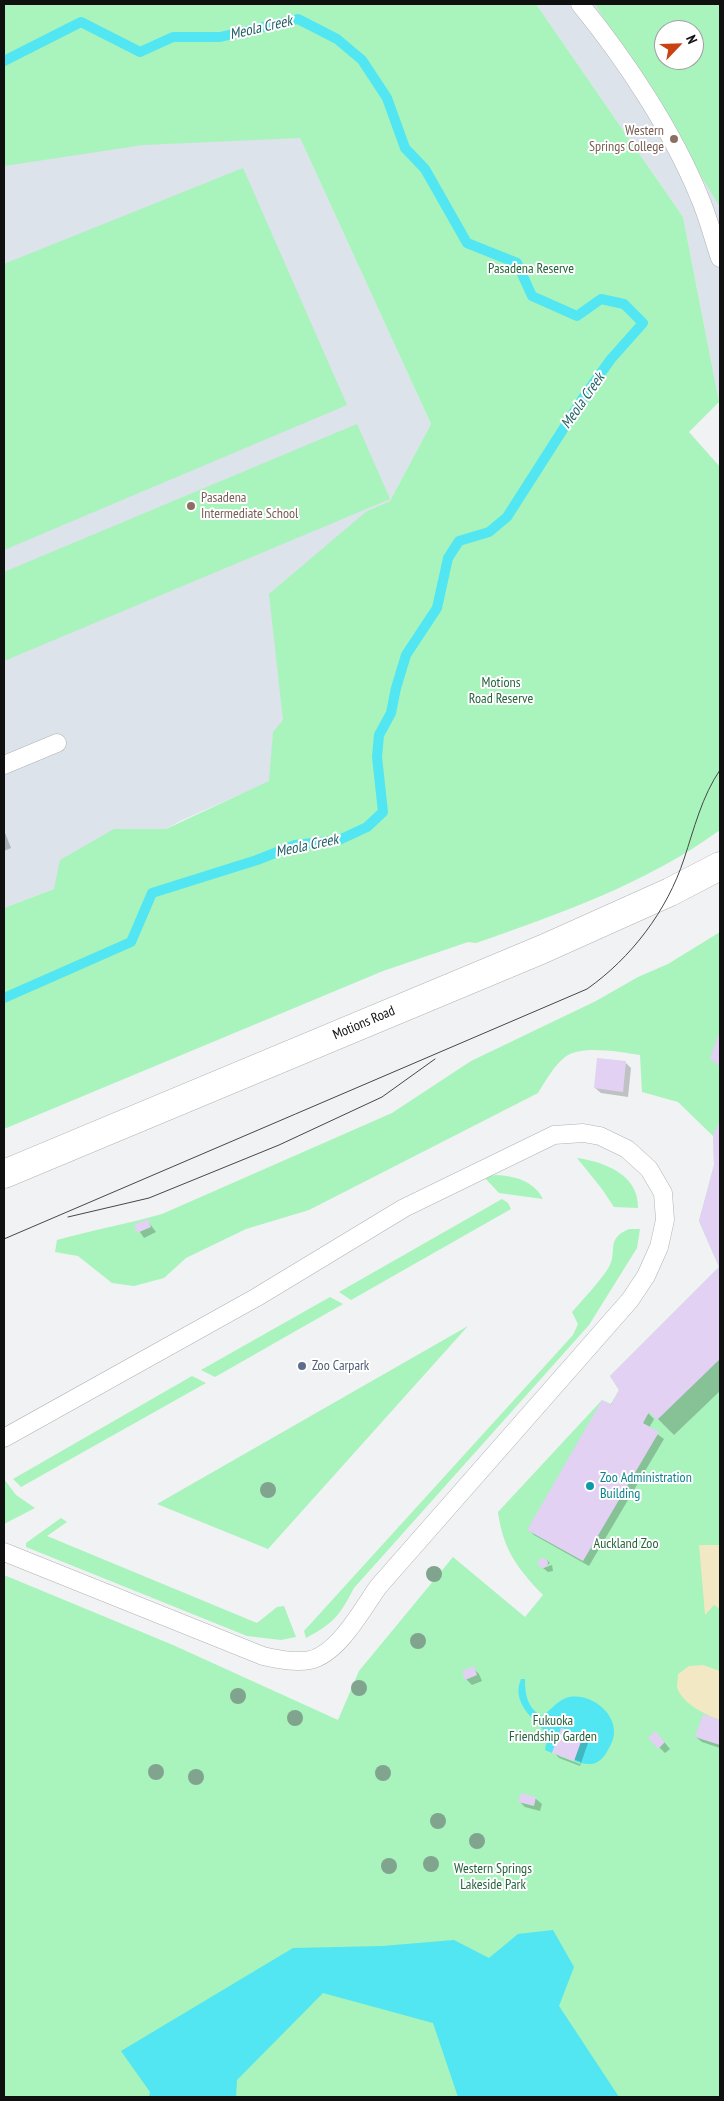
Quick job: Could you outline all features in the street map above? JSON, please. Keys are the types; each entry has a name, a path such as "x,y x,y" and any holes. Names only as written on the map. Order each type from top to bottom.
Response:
{"main road":[{"name":"Motions Road","path":"4,1174 543,949 670,892 720,866"}],"lane":[{"path":"580,4 608,37 666,130 699,196 720,258"},
{"path":"4,765 57,743"},
{"path":"4,1438 257,1297 404,1208 554,1135 583,1133 600,1136 627,1149 649,1169 663,1193 665,1220 659,1247 646,1276 630,1300 378,1587 327,1653 310,1660 289,1660 263,1656 4,1552"}],"shaded area":[{"name":"Western Springs College","path":"536,4 720,4 719,402 683,217"},
{"name":"Pasadena Intermediate School","path":"283,101 431,424 390,501 367,511 289,773 182,820 67,884 4,908 4,156"}],"green space":[{"name":"Motions Road Reserve","path":"4,4 536,4 683,217 719,402 689,432 720,467 720,830 662,866 602,896 476,943 468,942 383,971 4,1129 4,908 54,889 60,860 114,829 166,829 269,781 273,732 283,720 269,594 367,511 390,501 431,424 300,138 143,145 4,166"},
{"path":"595,4 720,4 720,207"},
{"path":"243,168 347,405 4,550 4,264"},
{"path":"357,424 390,499 4,661 4,572"},
{"name":"Western Springs Lakeside Park","path":"720,932 720,2097 4,2097 4,1575 173,1645 338,1720 359,1671 453,1557 525,1617 543,1595 526,1576 513,1557 503,1537 498,1512 602,1400 611,1404 619,1390 610,1376 719,1267 699,1221 714,1165 713,1136 678,1102 642,1092 640,1055 604,1050 585,1050 570,1054 560,1061 538,1093 309,1210 246,1229 186,1258 164,1278 134,1286 112,1283 78,1256 55,1252 57,1240 162,1214 392,1113 471,1061 596,1001 638,977 668,964"},
{"path":"577,1158 609,1167 627,1179 637,1197 638,1208 614,1207"},
{"path":"496,1175 517,1178 529,1184 535,1188 543,1199 499,1193 484,1177"},
{"path":"502,1199 508,1203 511,1209 351,1300 339,1292"},
{"path":"629,1229 640,1229 637,1248 589,1325 354,1588 335,1618 306,1638 304,1631 573,1335 578,1324 572,1312 609,1267 613,1256 614,1241"},
{"path":"330,1297 343,1304 215,1377 201,1370"},
{"path":"468,1326 268,1549 157,1504"},
{"path":"192,1376 206,1383 21,1487 13,1479"},
{"path":"4,1479 16,1495 35,1508 4,1524"},
{"path":"61,1518 67,1522 47,1536 257,1623 277,1607 284,1606 296,1637 281,1640 247,1636 26,1547 26,1543"}],"sand":[{"path":"699,1545 720,1545 720,1609 714,1605 705,1615"},
{"path":"703,1665 720,1671 720,1720 701,1712 689,1703 679,1693 677,1687 678,1674 689,1666"}],"water":[{"path":"521,1679 525,1679 526,1695 530,1705 542,1716 566,1698 583,1697 599,1705 610,1718 614,1734 611,1745 602,1759 591,1764 574,1761 583,1736 562,1728 552,1753 545,1750 548,1735 530,1716 521,1703 519,1688"},
{"path":"553,1930 574,1967 559,2006 619,2097 458,2097 433,2023 323,1993 237,2080 236,2097 149,2097 150,2092 121,2051 293,1948 382,1946 454,1940 489,1958 518,1934"}],"building":[{"path":"720,1030 720,1067 710,1058"},
{"path":"597,1058 626,1061 623,1092 594,1088"},
{"path":"720,1119 720,1359 657,1420 649,1412 643,1423 659,1432 583,1561 527,1530 602,1400 611,1405 619,1390 610,1376 719,1267 699,1221 714,1165 713,1136"},
{"path":"148,1219 151,1227 137,1233 134,1225"},
{"path":"541,1558 545,1558 548,1563 547,1567 541,1568 538,1565 538,1561"},
{"path":"474,1666 477,1675 465,1680 462,1671"},
{"path":"703,1714 720,1720 720,1745 695,1737"},
{"path":"561,1728 583,1736 574,1761 552,1753"},
{"path":"655,1731 665,1742 658,1749 648,1738"},
{"path":"521,1793 536,1797 534,1806 518,1802"}],"waterway":[{"name":"Meola Creek","path":"4,61 81,22 140,52 173,37 220,37 298,19 337,39 362,60 387,98 405,148 425,169 467,243 517,263 532,296 577,316 601,299 624,304 643,323 611,359 585,395 507,517 489,532 459,541 448,558 437,608 406,655 391,713 379,735 377,757 383,812 367,827 339,840 295,845 257,860 152,893 131,942 4,998"}],"tram line":[{"path":"4,1239 587,989 603,977 633,948 646,932 668,897 677,878 703,802 720,770"},
{"path":"68,1217 149,1198 279,1145 382,1097 435,1059"}],"place":[{"name":"Western Springs College","path":"674,139"},
{"name":"Pasadena Intermediate School","path":"191,506"},
{"name":"Zoo Carpark","path":"302,1366"},
{"name":"Zoo Administration Building","path":"590,1486"}],"park label":[{"name":"Pasadena Reserve","path":"531,269"},
{"name":"Auckland Zoo","path":"626,1544"},
{"name":"Fukuoka Friendship Garden","path":"553,1729"}]}
